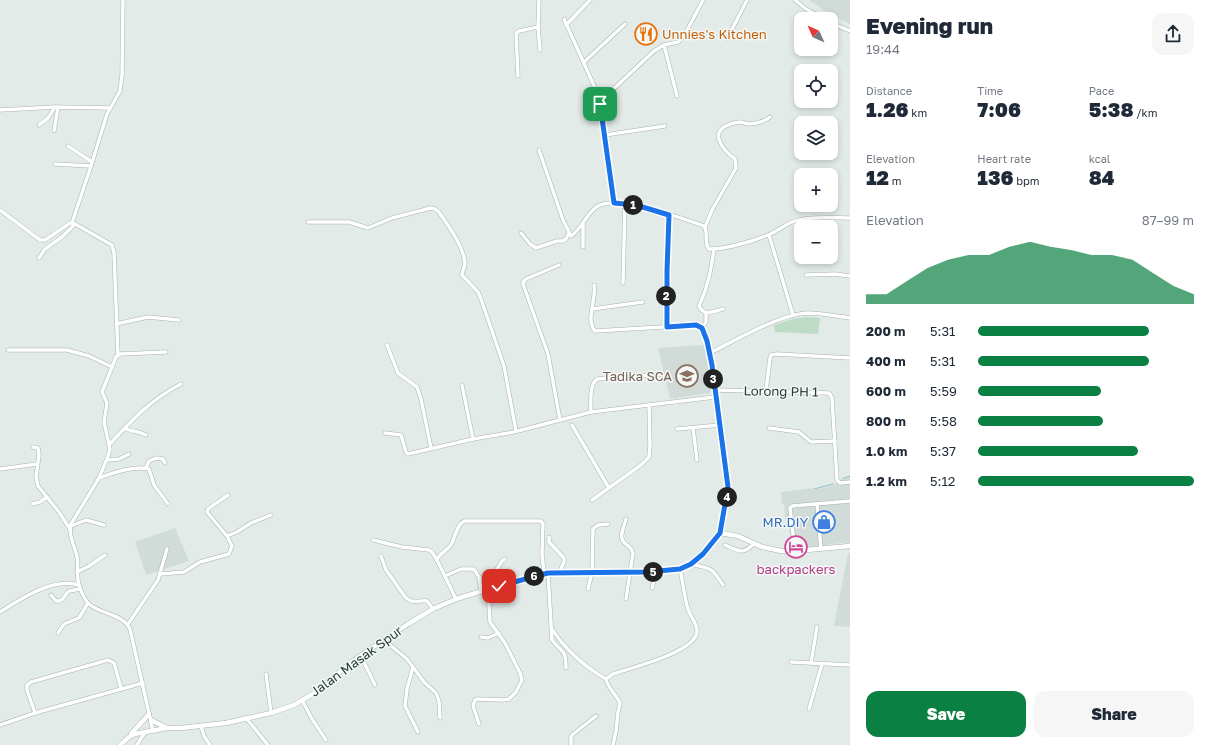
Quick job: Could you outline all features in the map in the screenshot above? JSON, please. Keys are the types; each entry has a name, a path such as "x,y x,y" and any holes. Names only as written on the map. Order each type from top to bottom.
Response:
{"street":[{"path":"39,258 45,250 62,237 73,224 110,108 120,91 122,81 123,0"},
{"path":"538,0 540,50"},
{"path":"566,24 590,0"},
{"path":"600,99 606,96 654,51 664,45 678,42 684,36 703,0"},
{"path":"727,39 747,0"},
{"path":"794,0 812,12"},
{"path":"564,19 600,99 614,203"},
{"path":"584,62 624,24"},
{"path":"838,26 850,31"},
{"path":"518,76 516,33 538,27"},
{"path":"664,45 677,96"},
{"path":"0,110 57,107 110,108"},
{"path":"39,125 48,118 57,107"},
{"path":"54,131 57,107"},
{"path":"770,117 750,124 740,122 735,123 726,126 719,134 719,141 728,154 735,160 736,168 712,210 705,227 706,246 709,249 714,249 746,243 769,235 788,224 801,220 850,218"},
{"path":"606,135 665,126"},
{"path":"68,146 92,164"},
{"path":"539,150 571,236 598,206 614,203 625,203 646,208 705,227"},
{"path":"54,164 92,164"},
{"path":"623,283 625,203"},
{"path":"308,222 349,222 368,228 405,214 430,208 435,209 441,216 461,250 465,264 462,275 480,294 504,366 516,431"},
{"path":"0,210 38,240 42,241 48,238 66,224 73,224 110,244 114,249 118,355 102,392 107,403 104,422 109,445 107,460 99,478 70,528"},
{"path":"667,327 669,215"},
{"path":"583,223 583,247"},
{"path":"521,232 530,244 536,248 557,241 563,241 569,233"},
{"path":"769,235 792,315"},
{"path":"714,249 709,279 699,306 701,311 706,313 723,309"},
{"path":"559,265 526,279 523,284 548,354 560,420"},
{"path":"806,275 835,274 850,276"},
{"path":"594,285 595,289 592,309 594,331 696,325 702,328 710,353 728,487 720,533 738,536 754,544 775,550 794,551 850,546"},
{"path":"592,309 643,302"},
{"path":"702,328 706,322 706,313"},
{"path":"710,353 792,315 808,313 850,318"},
{"path":"116,324 148,317 179,320"},
{"path":"387,345 398,372 417,387 421,399 431,448"},
{"path":"8,350 68,350 89,356 112,367"},
{"path":"118,355 166,352"},
{"path":"766,390 771,355 777,354 850,358"},
{"path":"591,412 592,385 594,380 597,378 662,374"},
{"path":"109,445 137,414 154,400 181,384"},
{"path":"462,385 473,439"},
{"name":"Lorong PH 1","path":"714,390 766,390 829,393 832,398 837,480 838,482 850,482"},
{"path":"385,433 401,435 408,454 516,431 591,412 715,397"},
{"path":"592,500 641,465 649,457 649,405"},
{"path":"572,425 609,488"},
{"path":"677,430 720,425"},
{"path":"124,428 141,432 146,435"},
{"path":"693,428 697,460"},
{"path":"769,428 799,432 812,442 835,441"},
{"path":"33,447 37,447 39,450 36,483 70,528 77,558 77,572 80,587 88,603 128,624 153,731"},
{"path":"107,460 119,459 129,454"},
{"path":"146,468 149,461 156,458 163,459 165,463"},
{"path":"0,469 37,464"},
{"path":"99,478 121,470 146,468 150,470 154,485 168,504"},
{"path":"160,574 184,572 200,562 229,554 232,546 227,536 207,512 208,509 228,495"},
{"path":"32,504 38,503 47,497"},
{"path":"794,551 790,508 792,506 850,501"},
{"path":"817,504 821,549"},
{"path":"227,536 237,532 250,523 271,515"},
{"path":"626,519 622,537 623,541 632,550 626,600"},
{"path":"70,528 86,520 104,525"},
{"path":"438,560 440,554 451,545 460,523 464,521 541,521 543,524 542,554 550,589 550,625 552,640 564,652 566,656 566,668"},
{"path":"588,589 592,572 594,527 608,524"},
{"name":"Jalan Masak Spur","path":"120,745 135,734 167,728 201,726 226,722 271,713 294,705 324,686 346,667 384,640 433,609 456,599 546,574 592,572 630,573 680,569 691,564 703,554 720,533"},
{"path":"549,537 549,542 564,558 564,562 559,573"},
{"path":"373,540 402,547 429,550 432,552 438,560 456,599"},
{"path":"726,545 742,552 754,544"},
{"path":"128,624 150,593 160,574 167,550"},
{"path":"77,572 105,555"},
{"path":"381,556 386,570 406,598 414,602 427,601 433,609"},
{"path":"499,586 497,568 498,565 506,559"},
{"path":"691,564 707,567 712,570 723,584"},
{"path":"445,576 461,569 474,569 479,577 481,592"},
{"path":"606,678 610,675 671,654 687,646 694,640 697,630 687,607 680,569"},
{"path":"652,588 656,572"},
{"path":"0,612 48,587 66,584 80,587"},
{"path":"51,595 56,601 59,601 64,599 69,591 80,587"},
{"path":"479,724 473,706 475,700 478,698 509,699 516,692 522,680 520,672 499,633 489,620 488,590"},
{"path":"58,633 64,624 79,618 88,603"},
{"path":"550,625 555,634 569,650 593,671 606,678 611,691 620,703 613,745"},
{"path":"811,663 817,627"},
{"path":"481,637 488,638 499,633"},
{"path":"384,640 405,658 424,682 436,693 438,697 440,718"},
{"path":"361,656 375,685"},
{"path":"35,713 27,690 27,685 31,682 108,660 114,663 121,688"},
{"path":"792,662 850,665"},
{"path":"809,709 822,664"},
{"path":"413,667 405,700 408,712 418,732"},
{"path":"266,674 271,713"},
{"path":"0,725 35,713 143,683"},
{"path":"302,700 312,720 326,740"},
{"path":"129,737 149,714"},
{"path":"571,745 572,735 596,716"},
{"path":"246,718 268,745"},
{"path":"151,720 167,728"},
{"path":"201,726 204,736 210,745"},
{"path":"137,745 145,732"}],"shaded area":[{"path":"809,0 850,0 850,24 838,18 838,12 828,12"},
{"name":"Tadika SCA","path":"705,345 711,391 709,393 670,399 658,348"},
{"path":"850,476 850,542 792,549 789,525 786,525 781,492 813,488 814,490 833,485"},
{"path":"175,528 189,561 146,575 135,542"},
{"path":"848,553 850,553 850,627 834,626"}],"green space":[{"path":"807,317 820,318 818,334 775,332 774,325 793,319"}],"waterway":[{"path":"842,479 850,476"},
{"path":"814,489 833,484"}],"place":[{"name":"Unnies's Kitchen","path":"646,34"},
{"name":"Tadika SCA","path":"687,376"},
{"name":"MR.DIY","path":"824,522"},
{"name":"backpackers","path":"796,547"}],"route":[{"path":"499,586 548,573 647,572 680,569 691,564 703,554 720,533 728,487 727,472 715,397 712,365 705,334 700,326 696,325 667,327 666,301 669,215 636,205 614,203 606,135 600,104"}]}
